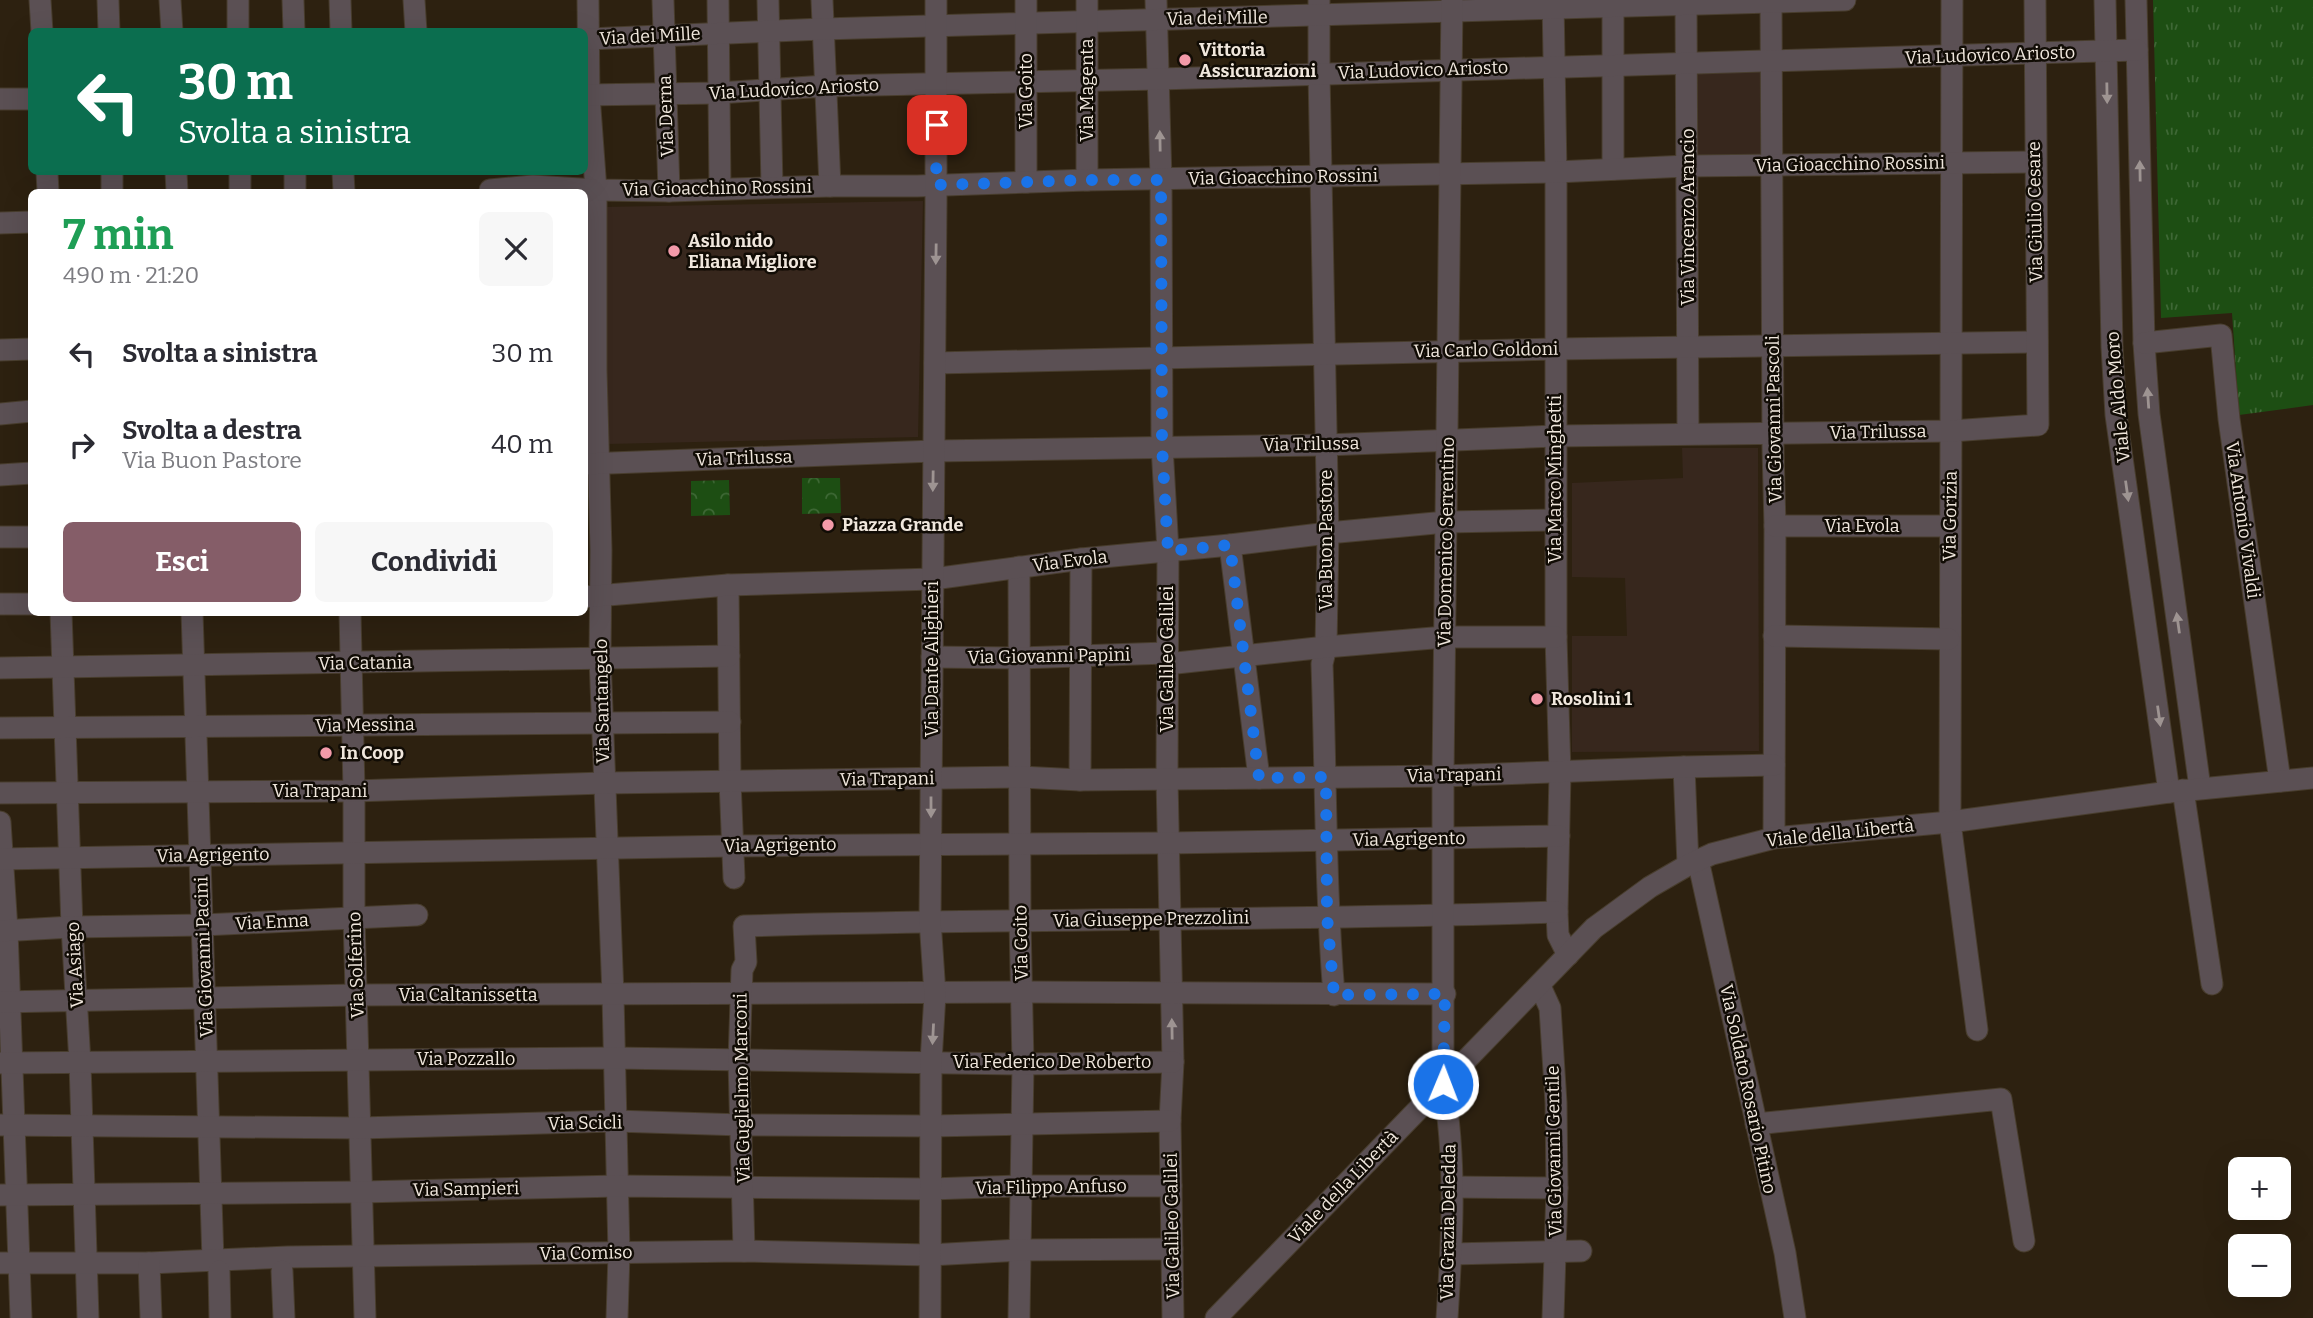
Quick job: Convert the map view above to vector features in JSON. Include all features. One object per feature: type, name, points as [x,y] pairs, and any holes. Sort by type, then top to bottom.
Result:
[{"type":"street","points":[[40,0],[42,28]]},
{"type":"street","points":[[108,0],[109,28]]},
{"type":"street","points":[[170,0],[172,28]]},
{"type":"street","points":[[238,0],[238,28]]},
{"type":"street","points":[[293,0],[294,28]]},
{"type":"street","points":[[340,0],[341,28]]},
{"type":"street","points":[[414,0],[415,28]]},
{"type":"street","name":"Via Santangelo","points":[[588,0],[588,67]]},
{"type":"street","name":"Via Derna","points":[[663,0],[669,191]]},
{"type":"street","points":[[718,0],[720,188]]},
{"type":"street","points":[[768,0],[772,187]]},
{"type":"street","points":[[822,0],[830,186]]},
{"type":"street","name":"Via Dante Alighieri","points":[[930,1318],[931,1062],[935,994],[930,920],[936,0]]},
{"type":"street","name":"Via Goito","points":[[1026,0],[1026,182]]},
{"type":"street","name":"Via dei Mille","points":[[589,39],[719,32],[769,33],[823,29],[1027,25],[1087,11],[1845,0]]},
{"type":"street","name":"Via Gorizia","points":[[1952,0],[1950,822],[1977,1030]]},
{"type":"street","name":"Via Giulio Cesare","points":[[2035,0],[2034,162],[2038,425]]},
{"type":"street","name":"Viale Aldo Moro","points":[[2105,0],[2112,347],[2116,415],[2184,790]]},
{"type":"street","points":[[2136,0],[2144,343],[2184,790],[2212,984]]},
{"type":"street","name":"Via Giovanni Pascoli","points":[[1771,1],[1775,526],[1774,838]]},
{"type":"street","name":"Via Vincenzo Arancio","points":[[1686,2],[1688,433]]},
{"type":"street","points":[[1613,3],[1613,169]]},
{"type":"street","name":"Via Marco Minghetti","points":[[1553,4],[1556,172],[1556,637],[1560,773],[1557,912],[1559,935],[1568,955]]},
{"type":"street","name":"Via Domenico Serrentino","points":[[1443,1084],[1443,776],[1452,6]]},
{"type":"street","name":"Via Buon Pastore","points":[[1320,8],[1328,533],[1326,647],[1322,664],[1327,916],[1334,995]]},
{"type":"street","name":"Via Galileo Galilei","points":[[1156,10],[1161,180],[1162,446],[1168,551],[1166,659],[1173,1062],[1170,1121],[1173,1318]]},
{"type":"street","name":"Via Magenta","points":[[1087,11],[1087,180]]},
{"type":"street","name":"Via Ludovico Ariosto","points":[[588,95],[665,95],[826,86],[1025,83],[1087,79],[2137,50]]},
{"type":"street","points":[[0,99],[28,99]]},
{"type":"street","name":"Via Santangelo","points":[[588,106],[596,190],[590,370],[593,596],[600,658],[613,995],[619,1253],[617,1318]]},
{"type":"street","name":"Via Gioacchino Rossini","points":[[588,189],[669,191],[1556,172],[1687,166],[2034,162]]},
{"type":"street","name":"Via Gioacchino Rossini","points":[[496,189],[533,183],[587,189]]},
{"type":"street","points":[[0,223],[28,222]]},
{"type":"street","name":"Via Antonio Vivaldi","points":[[2144,343],[2221,335],[2230,433],[2280,781]]},
{"type":"street","name":"Via Carlo Goldoni","points":[[935,363],[1555,348],[2036,342]]},
{"type":"street","points":[[0,350],[28,349]]},
{"type":"street","points":[[0,414],[28,411]]},
{"type":"street","name":"Via Trilussa","points":[[591,463],[934,451],[1326,445],[1555,436],[1951,431],[2038,425]]},
{"type":"street","points":[[0,475],[28,473]]},
{"type":"street","name":"Via Evola","points":[[593,596],[728,585],[933,579],[1081,559],[1328,533],[1446,522],[1556,520]]},
{"type":"street","name":"Via Evola","points":[[1775,526],[1949,526]]},
{"type":"street","points":[[0,537],[28,537]]},
{"type":"street","points":[[1230,545],[1259,778]]},
{"type":"street","points":[[1080,780],[1081,559]]},
{"type":"street","name":"Via Goito","points":[[1019,567],[1020,920],[1023,992],[1019,1318]]},
{"type":"street","points":[[728,585],[734,878]]},
{"type":"street","points":[[0,604],[28,604]]},
{"type":"street","name":"Via Asiago","points":[[61,616],[88,1318]]},
{"type":"street","name":"Via Giovanni Pacini","points":[[192,616],[211,1194],[220,1318]]},
{"type":"street","name":"Via Solferino","points":[[350,616],[354,918],[365,1318]]},
{"type":"street","points":[[1774,636],[1949,639]]},
{"type":"street","name":"Via Giovanni Papini","points":[[932,657],[1244,657],[1445,637],[1556,637]]},
{"type":"street","name":"Via Catania","points":[[0,668],[729,656]]},
{"type":"street","name":"Via Messina","points":[[0,728],[730,722]]},
{"type":"street","name":"Via Trapani","points":[[0,793],[354,791],[604,783],[931,778],[1020,777],[1080,780],[1443,776],[1774,765]]},
{"type":"street","points":[[1684,767],[1693,863]]},
{"type":"street","name":"Viale della Libertà","points":[[1216,1318],[1594,928],[1616,910],[1693,863],[1712,854],[1774,838],[1950,822],[2184,790],[2313,778]]},
{"type":"street","points":[[0,822],[9,1263],[21,1318]]},
{"type":"street","name":"Via Agrigento","points":[[1,859],[732,846],[1168,843],[1559,836]]},
{"type":"street","name":"Via Soldato Rosario Pitino","points":[[1693,863],[1785,1253],[1795,1318]]},
{"type":"street","name":"Via Giuseppe Prezzolini","points":[[744,926],[930,920],[1444,916],[1557,912]]},
{"type":"street","name":"Via Enna","points":[[3,930],[203,925],[417,915]]},
{"type":"street","name":"Via Guglielmo Marconi","points":[[744,926],[746,962],[741,970],[739,1061],[744,1251]]},
{"type":"street","name":"Via Giovanni Gentile","points":[[1540,986],[1550,1008],[1556,1103],[1557,1188],[1553,1318]]},
{"type":"street","name":"Via Caltanissetta","points":[[5,1002],[356,995],[1023,992],[1445,994]]},
{"type":"street","name":"Via Pozzallo","points":[[6,1063],[613,1058],[931,1062]]},
{"type":"street","name":"Via Federico De Roberto","points":[[931,1062],[1173,1062]]},
{"type":"street","name":"Via Grazia Deledda","points":[[1443,1084],[1448,1112],[1451,1187],[1447,1318]]},
{"type":"street","points":[[1756,1124],[2001,1099],[2024,1241]]},
{"type":"street","name":"Via Scicli","points":[[7,1126],[360,1128],[615,1121],[931,1126],[1170,1121]]},
{"type":"street","name":"Via Sampieri","points":[[8,1195],[362,1192],[618,1186],[931,1189]]},
{"type":"street","name":"Via Filippo Anfuso","points":[[931,1189],[1171,1186]]},
{"type":"street","points":[[1451,1187],[1557,1188]]},
{"type":"street","name":"Via Comiso","points":[[9,1263],[216,1265],[364,1256],[744,1251],[930,1255],[1020,1250],[1172,1250]]},
{"type":"street","points":[[1451,1254],[1581,1251]]},
{"type":"street","points":[[149,1263],[151,1318]]},
{"type":"street","points":[[282,1271],[284,1318]]},
{"type":"shaded area","points":[[1760,72],[1761,156],[1695,157],[1694,73]]},
{"type":"shaded area","points":[[923,201],[918,437],[607,444],[607,301],[603,207]]},
{"type":"shaded area","points":[[1682,448],[1758,448],[1759,751],[1572,752],[1572,636],[1627,636],[1625,578],[1572,577],[1572,483],[1683,478]]},
{"type":"green space","points":[[2153,0],[2313,0],[2313,405],[2239,415],[2232,313],[2161,318]]},
{"type":"green space","points":[[802,478],[840,478],[841,513],[802,514]]},
{"type":"green space","points":[[729,480],[730,515],[691,516],[691,481]]},
{"type":"place","name":"Vittoria Assicurazioni","points":[[1185,60]]},
{"type":"place","name":"Asilo nido Eliana Migliore","points":[[674,251]]},
{"type":"place","name":"Piazza Grande","points":[[828,525]]},
{"type":"place","name":"Rosolini 1","points":[[1537,699]]},
{"type":"place","name":"In Coop","points":[[326,753]]},
{"type":"route","points":[[937,125],[936,185],[1161,180],[1162,446],[1168,551],[1230,545],[1259,778],[1326,777],[1327,916],[1334,995],[1445,994],[1443,1084]]}]
